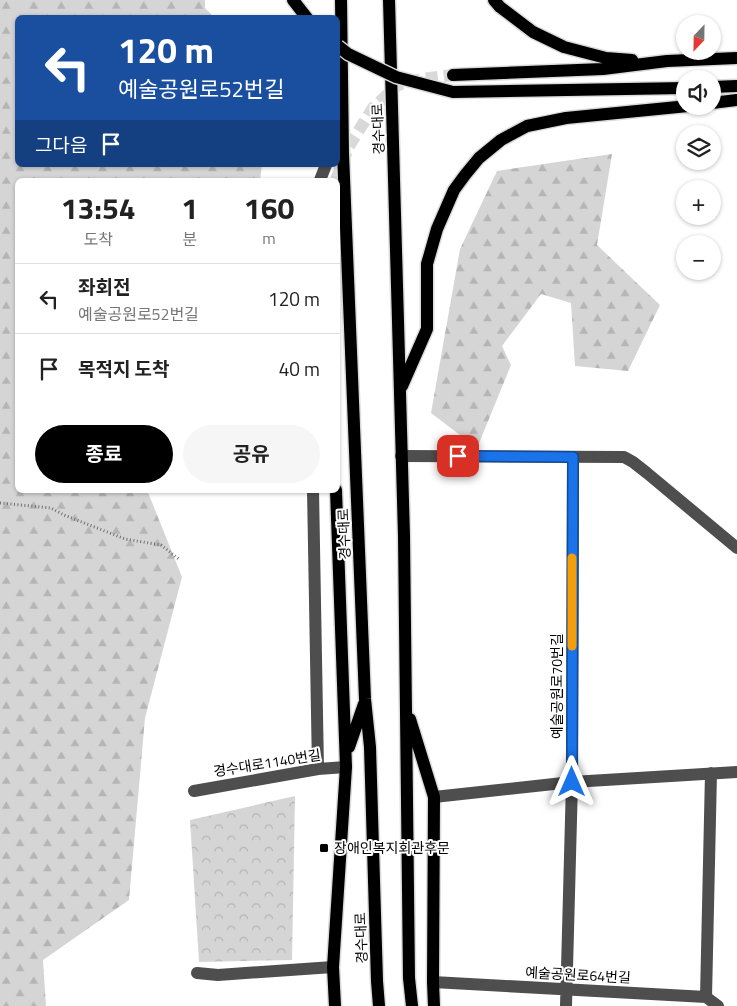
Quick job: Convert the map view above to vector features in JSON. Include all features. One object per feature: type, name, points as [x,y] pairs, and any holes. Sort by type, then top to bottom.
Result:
[{"type":"main road","points":[[293,0],[305,15]]},
{"type":"main road","name":"경수대로","points":[[341,0],[343,124],[365,699],[370,747],[379,1006]]},
{"type":"main road","name":"경수대로","points":[[389,0],[404,536],[409,978],[412,1006]]},
{"type":"main road","points":[[494,0],[500,7],[533,32],[564,47],[606,58],[667,61]]},
{"type":"main road","points":[[340,48],[348,54],[396,78],[453,92],[676,88]]},
{"type":"main road","points":[[453,75],[603,69],[667,61],[737,58]]},
{"type":"main road","points":[[721,87],[737,86]]},
{"type":"main road","points":[[721,102],[737,100]]},
{"type":"main road","points":[[400,391],[427,329],[427,264],[437,229],[454,190],[479,158],[502,140],[527,126],[566,118],[676,107]]},
{"type":"main road","points":[[335,1006],[333,968],[346,761],[336,493]]},
{"type":"main road","points":[[346,761],[365,699]]},
{"type":"main road","points":[[406,705],[434,797],[434,1006]]},
{"type":"street","points":[[340,132],[343,124]]},
{"type":"street","points":[[401,456],[624,457],[633,462],[737,548]]},
{"type":"street","name":"예술공원로70번길","points":[[566,1006],[572,782],[573,457]]},
{"type":"street","points":[[313,493],[318,769]]},
{"type":"street","name":"경수대로1140번길","points":[[194,791],[318,769],[346,761]]},
{"type":"street","points":[[434,797],[572,782],[737,772]]},
{"type":"street","points":[[711,773],[706,997],[718,1006]]},
{"type":"street","points":[[197,972],[218,975],[333,968]]},
{"type":"street","name":"예술공원로64번길","points":[[433,982],[706,997]]},
{"type":"path","points":[[0,502],[52,508],[125,539],[161,545],[180,560]]},
{"type":"green space","points":[[0,0],[205,0],[205,8],[212,15],[15,15],[15,167],[262,167],[260,178],[15,178],[15,493],[148,493],[182,577],[145,718],[129,900],[43,960],[46,1006],[0,1006]]},
{"type":"green space","points":[[612,154],[597,245],[660,305],[628,371],[575,366],[571,303],[541,294],[502,346],[511,365],[477,448],[431,413],[460,249],[497,171]]},
{"type":"green space","points":[[295,796],[292,960],[199,962],[190,820]]},
{"type":"tunnel","points":[[337,178],[349,146],[373,108],[398,85],[421,79],[453,75]]},
{"type":"slow traffic","points":[[572,558],[572,646]]},
{"type":"place","name":"장애인복지회관후문","points":[[324,848]]},
{"type":"route","points":[[458,456],[573,457],[572,782]]}]
